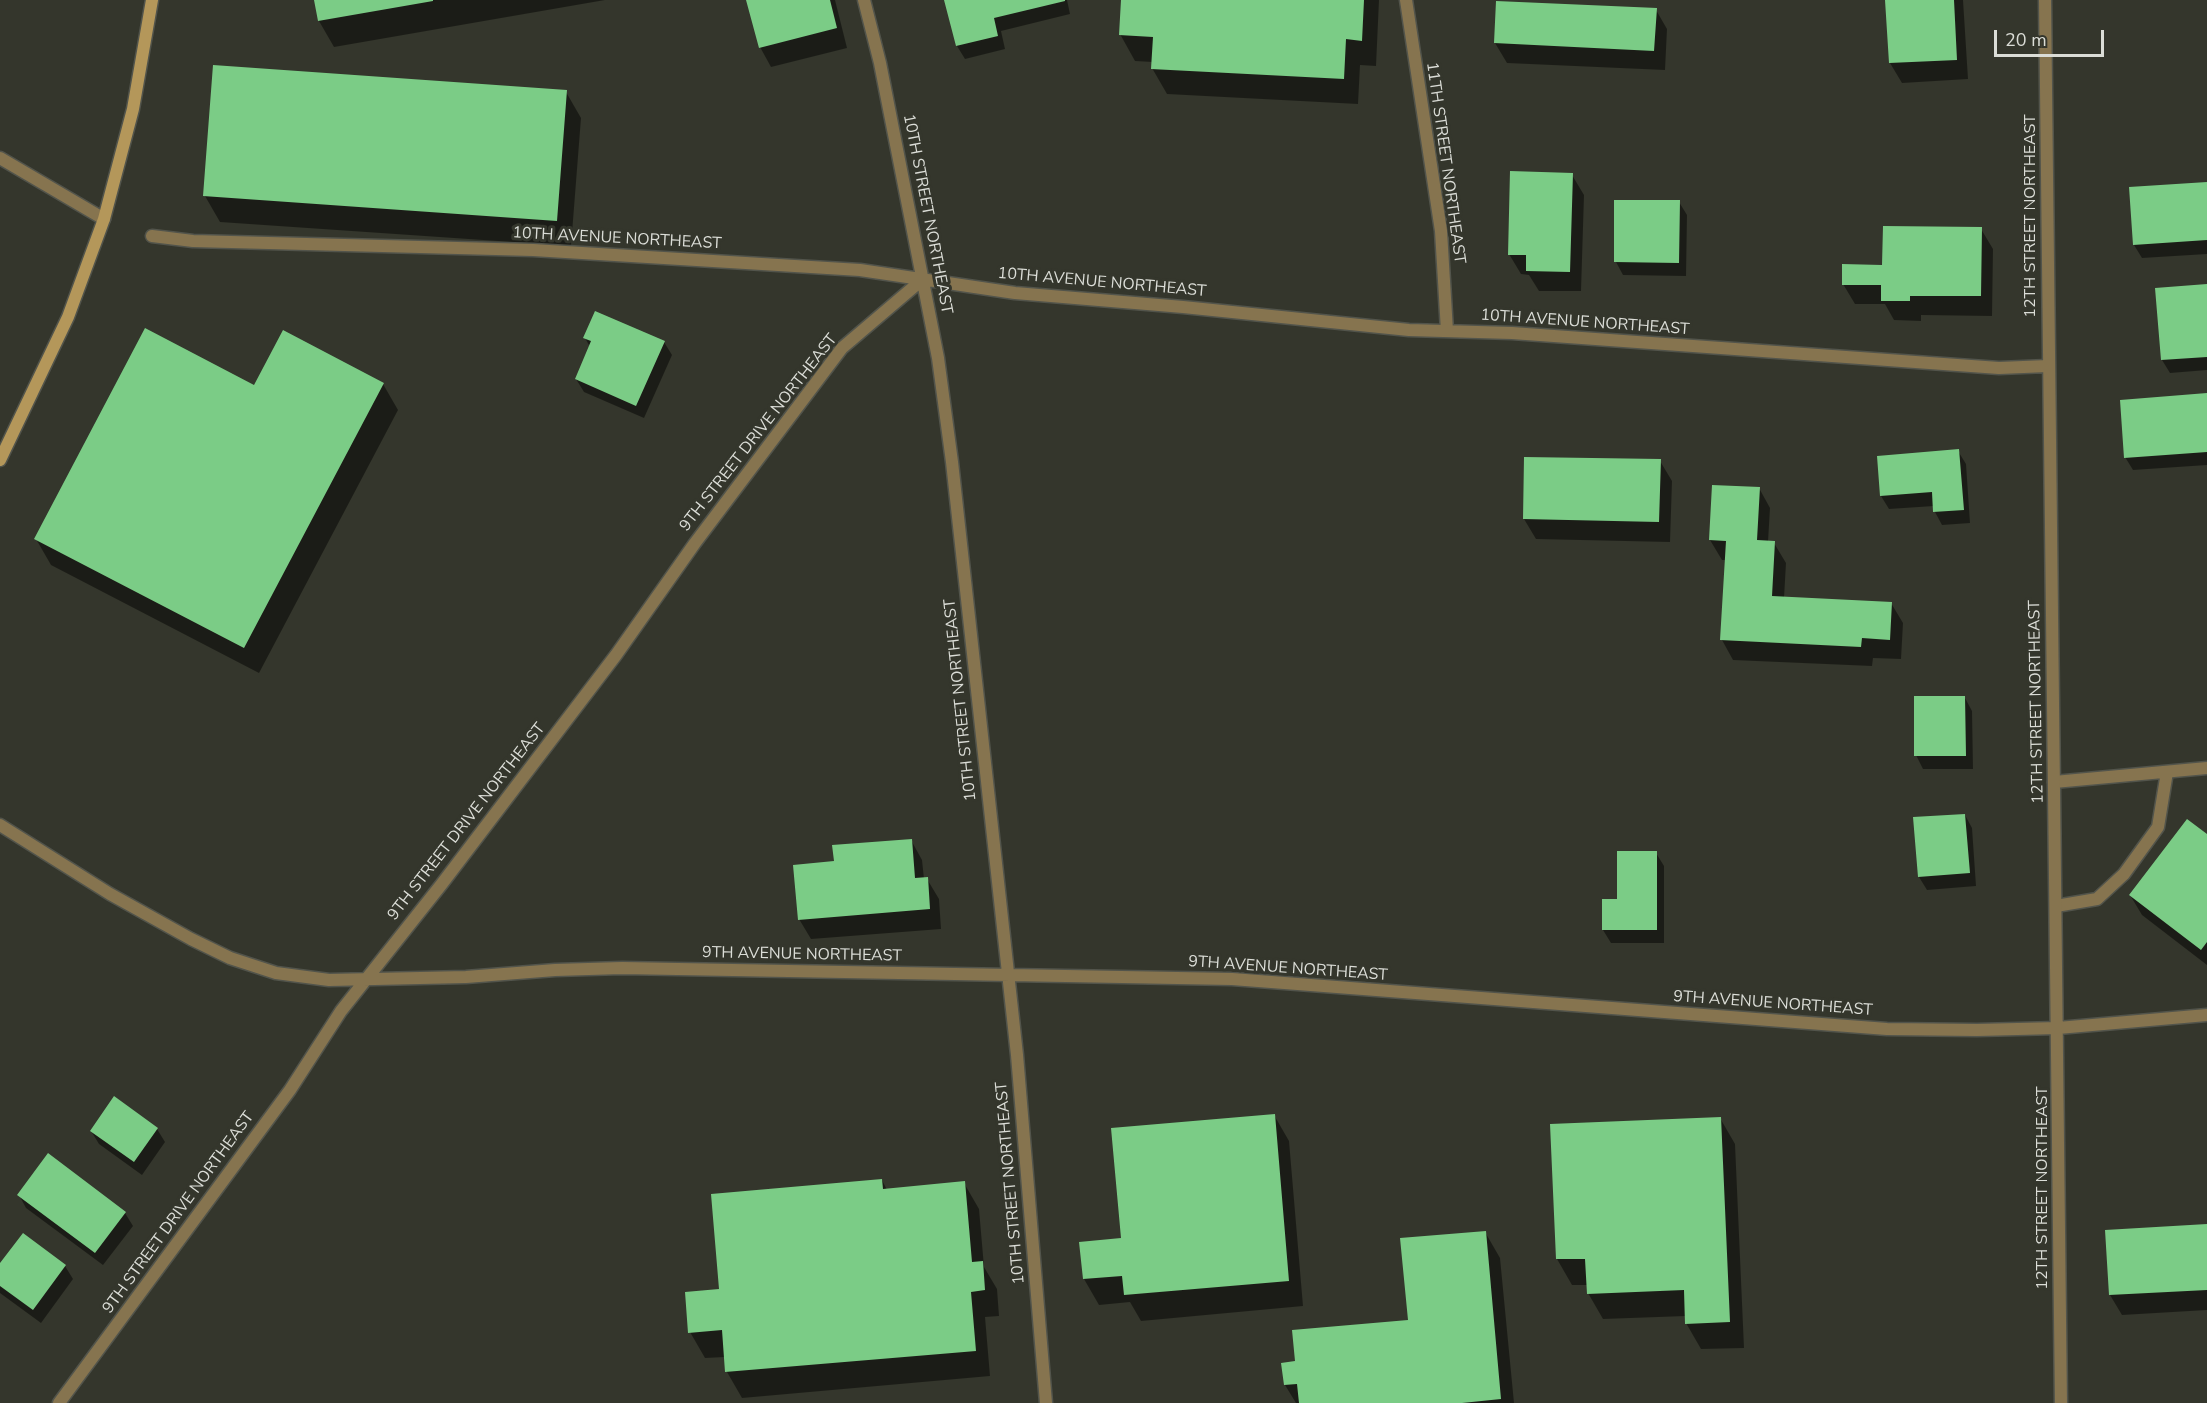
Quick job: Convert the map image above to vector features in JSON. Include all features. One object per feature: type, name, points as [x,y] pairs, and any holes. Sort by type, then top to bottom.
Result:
[{"type":"main road","points":[[0,460],[68,317],[104,219],[133,109],[152,0]]},
{"type":"street","name":"10TH STREET NORTHEAST","points":[[864,0],[880,63],[923,279],[938,358],[952,462],[1017,1055],[1046,1403]]},
{"type":"street","name":"11TH STREET NORTHEAST","points":[[1406,0],[1441,231],[1447,331]]},
{"type":"street","name":"12TH STREET NORTHEAST","points":[[2045,0],[2061,1403]]},
{"type":"street","points":[[0,158],[104,219]]},
{"type":"street","name":"10TH AVENUE NORTHEAST","points":[[152,236],[193,241],[533,250],[860,270],[1015,293],[1409,330],[1524,334],[1999,368],[2048,366]]},
{"type":"street","name":"9TH STREET DRIVE NORTHEAST","points":[[59,1403],[275,1110],[341,1011],[441,885],[609,664],[694,543],[842,348],[923,279]]},
{"type":"street","points":[[2054,782],[2207,768]]},
{"type":"street","points":[[2056,906],[2097,899],[2124,873],[2158,827],[2167,772]]},
{"type":"street","name":"9TH AVENUE NORTHEAST","points":[[0,825],[110,894],[230,958],[276,973],[329,980],[466,977],[555,970],[622,968],[1232,980],[1887,1029],[2058,1028],[2207,1015]]},
{"type":"building","points":[[314,0],[433,0],[433,1],[318,21]]},
{"type":"building","points":[[746,0],[830,0],[837,28],[759,48]]},
{"type":"building","points":[[944,0],[1065,1],[994,18],[998,36],[956,46]]},
{"type":"building","points":[[1121,0],[1364,0],[1362,41],[1346,39],[1344,79],[1151,69],[1153,37],[1119,35]]},
{"type":"building","points":[[1885,0],[1954,0],[1957,60],[1889,63]]},
{"type":"building","points":[[1496,1],[1657,8],[1654,51],[1494,43]]},
{"type":"building","points":[[213,65],[567,90],[557,221],[203,196]]},
{"type":"building","points":[[1510,171],[1573,173],[1570,272],[1526,271],[1526,255],[1508,255]]},
{"type":"building","points":[[2207,182],[2207,240],[2133,245],[2129,187]]},
{"type":"building","points":[[1614,200],[1680,200],[1679,263],[1614,262]]},
{"type":"building","points":[[1883,226],[1982,227],[1981,296],[1910,296],[1910,301],[1881,301],[1881,285],[1842,285],[1842,264],[1882,265]]},
{"type":"building","points":[[2207,284],[2207,357],[2161,360],[2155,288]]},
{"type":"building","points":[[595,311],[665,341],[636,406],[575,379],[591,341],[583,338]]},
{"type":"building","points":[[145,328],[254,385],[283,330],[384,383],[244,648],[34,539]]},
{"type":"building","points":[[2207,393],[2207,452],[2124,458],[2120,400]]},
{"type":"building","points":[[1959,449],[1964,510],[1933,512],[1932,492],[1880,496],[1877,456]]},
{"type":"building","points":[[1524,457],[1661,459],[1659,522],[1523,519]]},
{"type":"building","points":[[1712,485],[1760,487],[1757,540],[1775,541],[1772,596],[1892,602],[1890,640],[1862,638],[1861,647],[1720,640],[1726,541],[1709,540]]},
{"type":"building","points":[[1914,696],[1965,696],[1966,756],[1914,756]]},
{"type":"building","points":[[1965,814],[1970,873],[1918,877],[1913,817]]},
{"type":"building","points":[[2187,819],[2207,834],[2207,942],[2201,950],[2129,895]]},
{"type":"building","points":[[912,839],[915,878],[928,877],[930,909],[798,920],[793,865],[834,861],[832,845]]},
{"type":"building","points":[[1617,851],[1657,851],[1657,930],[1602,930],[1602,899],[1617,899]]},
{"type":"building","points":[[114,1096],[158,1128],[134,1162],[90,1131]]},
{"type":"building","points":[[1275,1114],[1289,1281],[1124,1295],[1122,1276],[1083,1279],[1079,1242],[1121,1238],[1111,1128]]},
{"type":"building","points":[[1721,1117],[1730,1322],[1685,1324],[1684,1290],[1587,1294],[1585,1259],[1556,1259],[1550,1124]]},
{"type":"building","points":[[48,1153],[126,1212],[95,1253],[17,1195]]},
{"type":"building","points":[[882,1179],[883,1189],[965,1181],[972,1262],[983,1261],[985,1290],[971,1292],[976,1351],[725,1372],[722,1330],[688,1333],[685,1292],[719,1289],[711,1194]]},
{"type":"building","points":[[2207,1224],[2207,1290],[2109,1295],[2105,1230]]},
{"type":"building","points":[[1486,1231],[1501,1399],[1462,1403],[1299,1403],[1297,1384],[1284,1385],[1281,1363],[1295,1361],[1292,1330],[1408,1320],[1400,1238]]},
{"type":"building","points":[[23,1233],[66,1265],[33,1310],[0,1286],[0,1263]]}]
